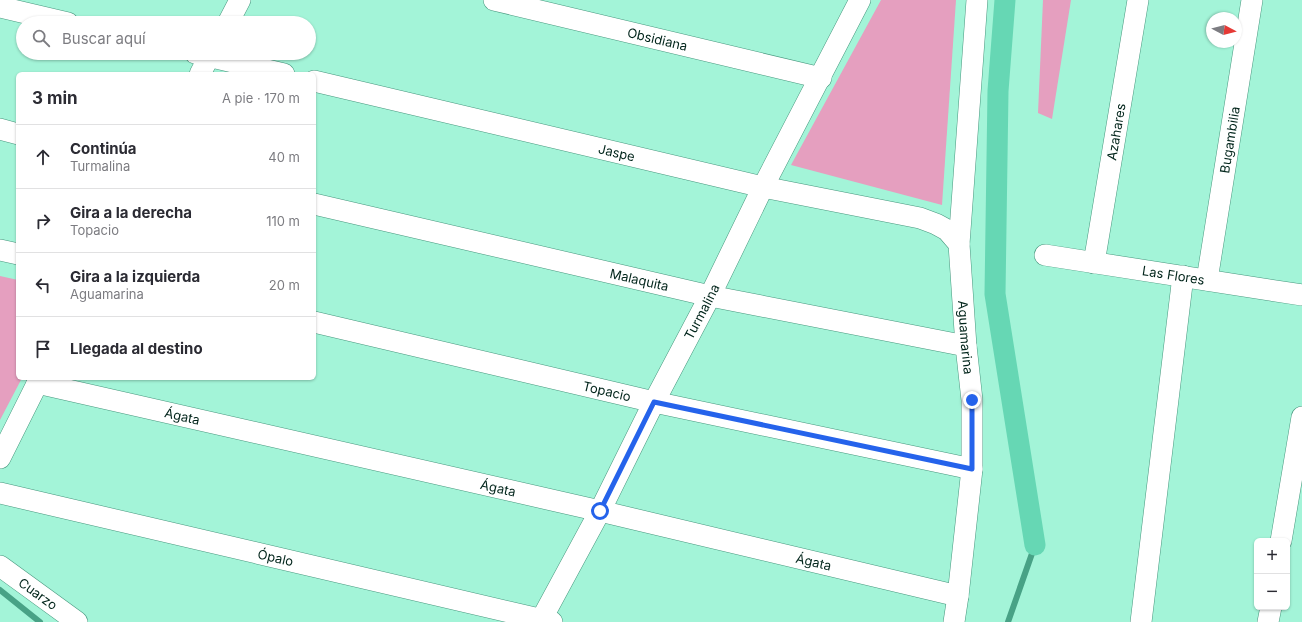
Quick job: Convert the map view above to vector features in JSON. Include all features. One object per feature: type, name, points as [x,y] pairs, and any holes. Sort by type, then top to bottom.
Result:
[{"type":"street","points":[[232,16],[240,0]]},
{"type":"street","name":"Obsidiana","points":[[494,0],[821,78]]},
{"type":"street","name":"Turmalina","points":[[544,621],[654,402],[710,296],[763,187],[821,78],[860,0]]},
{"type":"street","name":"Aguamarina","points":[[954,622],[972,469],[972,400],[966,346],[960,244],[977,0]]},
{"type":"street","name":"Azahares","points":[[1094,263],[1138,0]]},
{"type":"street","name":"Bugambilia","points":[[1207,280],[1252,0]]},
{"type":"street","points":[[0,7],[38,16]]},
{"type":"street","points":[[209,60],[273,72]]},
{"type":"street","name":"Jaspe","points":[[316,81],[763,187],[920,218],[947,230],[960,244]]},
{"type":"street","points":[[0,129],[16,133]]},
{"type":"street","name":"Malaquita","points":[[316,204],[710,296],[966,346]]},
{"type":"street","points":[[0,250],[16,254]]},
{"type":"street","name":"Las Flores","points":[[1044,255],[1302,295]]},
{"type":"street","points":[[1141,622],[1183,276]]},
{"type":"street","name":"Topacio","points":[[316,322],[654,402],[972,469]]},
{"type":"street","points":[[0,458],[39,380]]},
{"type":"street","name":"Ágata","points":[[39,380],[958,596]]},
{"type":"street","points":[[1282,538],[1302,417]]},
{"type":"street","name":"Ópalo","points":[[0,492],[544,621]]},
{"type":"street","name":"Cuarzo","points":[[0,566],[77,622]]},
{"type":"street","points":[[1268,622],[1270,610]]},
{"type":"shaded area","points":[[881,0],[956,0],[942,205],[791,165]]},
{"type":"shaded area","points":[[1043,0],[1071,0],[1052,119],[1038,113]]},
{"type":"shaded area","points":[[0,276],[16,280],[16,380],[21,380],[0,420]]},
{"type":"waterway","points":[[1005,0],[998,91],[995,294],[1035,545]]},
{"type":"waterway","points":[[1008,622],[1035,545]]},
{"type":"waterway","points":[[0,590],[40,622]]},
{"type":"route","points":[[600,511],[654,402],[972,469],[972,400]]}]
